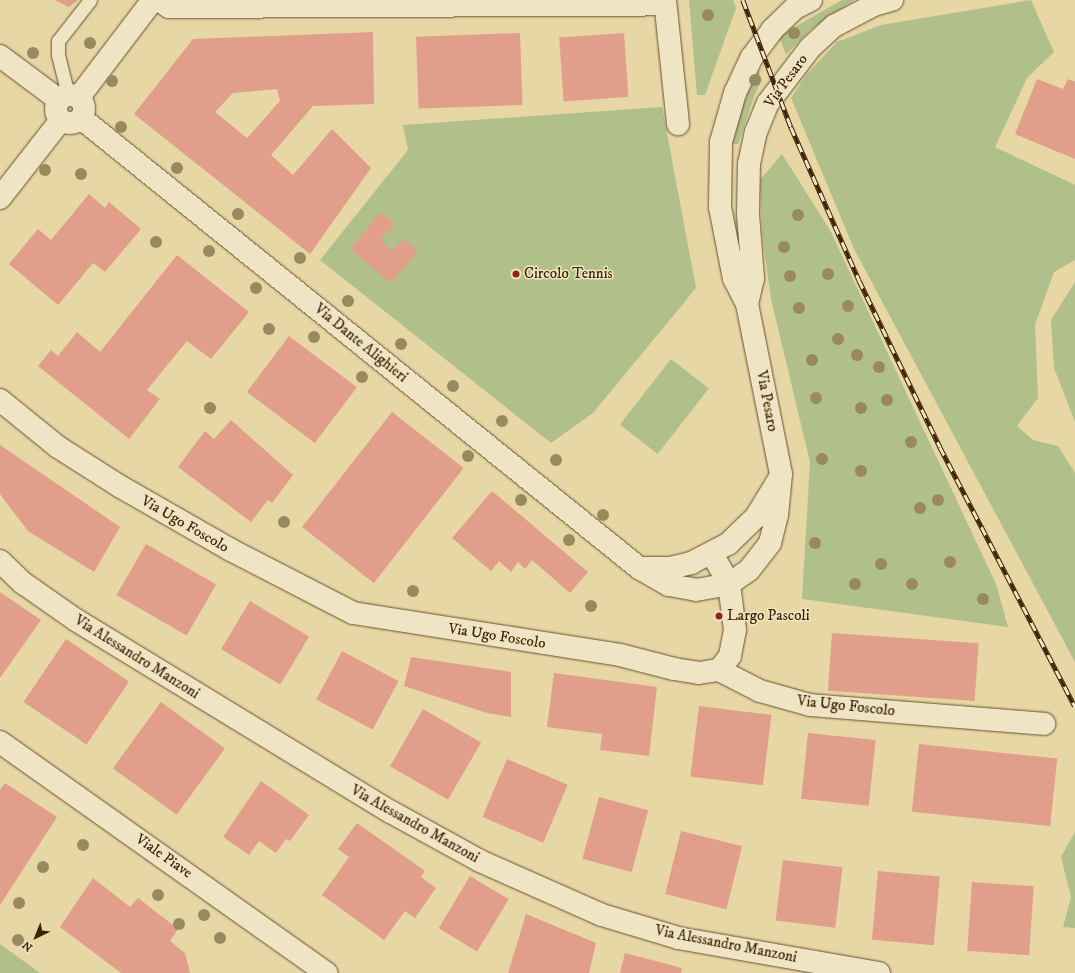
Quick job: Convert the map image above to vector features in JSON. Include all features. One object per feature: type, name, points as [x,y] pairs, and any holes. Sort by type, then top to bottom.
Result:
[{"type":"street","points":[[0,198],[153,0]]},
{"type":"street","points":[[159,0],[169,7],[665,2],[678,124]]},
{"type":"street","name":"Via Pesaro","points":[[729,584],[749,570],[770,542],[777,515],[781,474],[747,304],[734,279],[720,207],[721,142],[735,93],[752,57],[772,30],[791,12],[811,0]]},
{"type":"street","name":"Via Pesaro","points":[[747,304],[753,278],[748,214],[749,164],[756,132],[768,103],[806,54],[834,26],[874,5],[892,0]]},
{"type":"street","name":"Via Dante Alighieri","points":[[0,56],[70,106],[640,568]]},
{"type":"street","name":"Via Ugo Foscolo","points":[[0,400],[58,447],[121,487],[231,550],[353,613],[620,654],[674,669],[699,673],[719,670],[760,690],[810,705],[1044,724]]},
{"type":"street","points":[[640,568],[670,568],[712,554],[728,544],[756,517],[781,474]]},
{"type":"street","points":[[712,554],[729,584],[733,599],[734,642],[730,656],[719,670]]},
{"type":"street","name":"Via Alessandro Manzoni","points":[[0,561],[23,583],[76,620],[391,812],[480,861],[602,915],[678,938],[879,973]]},
{"type":"street","points":[[640,568],[669,585],[696,590],[729,584]]},
{"type":"street","name":"Viale Piave","points":[[0,742],[326,973]]},
{"type":"lane","points":[[70,106],[58,56],[58,41],[90,0]]},
{"type":"green space","points":[[689,0],[733,0],[736,8],[705,95],[697,95]]},
{"type":"green space","points":[[842,0],[854,0],[810,30],[786,55],[779,36]]},
{"type":"green space","points":[[1031,0],[1054,52],[1027,78],[995,147],[1075,185],[1075,260],[1054,272],[1035,325],[1038,398],[1017,426],[1033,440],[1058,446],[1075,473],[1075,662],[854,249],[791,98],[806,75],[837,42],[881,25]]},
{"type":"green space","points":[[756,62],[762,80],[755,94],[738,144],[730,144]]},
{"type":"green space","name":"Circolo Tennis","points":[[662,107],[696,288],[593,413],[551,443],[320,260],[408,150],[403,125]]},
{"type":"green space","points":[[782,154],[830,230],[996,584],[1008,627],[802,599],[810,462],[771,299],[762,234],[760,180]]},
{"type":"green space","points":[[1075,282],[1075,422],[1054,368],[1051,320]]},
{"type":"green space","points":[[671,359],[709,389],[658,454],[620,424]]},
{"type":"green space","points":[[1075,832],[1075,928],[1063,927],[1071,897],[1061,857]]},
{"type":"green space","points":[[0,944],[40,973],[0,973]]},
{"type":"building","points":[[54,0],[78,0],[69,7]]},
{"type":"building","points":[[373,32],[374,104],[313,106],[271,155],[293,175],[332,129],[371,168],[310,254],[134,114],[193,39]],"holes":[[[277,89],[280,101],[247,138],[215,112],[233,93]]]},
{"type":"building","points":[[520,33],[523,105],[419,109],[416,37]]},
{"type":"building","points":[[624,33],[628,97],[564,101],[559,38]]},
{"type":"building","points":[[1037,79],[1063,89],[1068,79],[1075,82],[1075,159],[1015,134]]},
{"type":"building","points":[[89,194],[105,208],[109,202],[141,229],[105,272],[93,263],[58,305],[9,264],[38,229],[51,240]]},
{"type":"building","points":[[381,212],[395,224],[380,240],[393,251],[403,239],[418,251],[391,283],[350,249]]},
{"type":"building","points":[[177,255],[249,312],[211,359],[187,341],[147,390],[160,399],[129,439],[38,366],[51,350],[58,356],[77,332],[100,352]]},
{"type":"building","points":[[289,336],[357,387],[315,443],[247,392]]},
{"type":"building","points":[[392,412],[464,468],[374,583],[302,527]]},
{"type":"building","points":[[231,420],[293,475],[272,503],[268,500],[251,522],[178,467],[205,431],[214,439]]},
{"type":"building","points":[[0,445],[120,527],[94,572],[28,531],[0,494]]},
{"type":"building","points":[[492,491],[588,572],[570,593],[532,560],[525,569],[518,562],[511,572],[499,561],[491,571],[452,538]]},
{"type":"building","points":[[146,544],[216,584],[187,636],[116,595]]},
{"type":"building","points":[[0,592],[41,620],[0,678]]},
{"type":"building","points":[[250,601],[309,637],[280,685],[221,649]]},
{"type":"building","points":[[832,633],[979,643],[975,701],[828,691]]},
{"type":"building","points":[[66,639],[129,681],[87,745],[24,702]]},
{"type":"building","points":[[342,651],[399,681],[373,730],[316,700]]},
{"type":"building","points":[[411,657],[511,672],[511,717],[487,713],[404,686]]},
{"type":"building","points":[[554,673],[657,687],[649,756],[600,750],[602,734],[547,727]]},
{"type":"building","points":[[161,702],[225,748],[177,815],[113,768]]},
{"type":"building","points":[[699,706],[771,715],[763,785],[690,776]]},
{"type":"building","points":[[423,709],[481,742],[448,800],[390,766]]},
{"type":"building","points":[[808,733],[876,740],[869,806],[801,799]]},
{"type":"building","points":[[919,744],[1057,759],[1050,826],[912,812]]},
{"type":"building","points":[[507,759],[568,785],[543,843],[482,817]]},
{"type":"building","points":[[261,781],[309,815],[290,841],[286,839],[276,853],[259,841],[249,855],[223,837]]},
{"type":"building","points":[[5,783],[57,817],[0,905],[0,790]]},
{"type":"building","points":[[599,797],[648,810],[632,872],[582,859]]},
{"type":"building","points":[[357,823],[425,871],[421,877],[436,888],[415,918],[405,911],[384,940],[322,895],[349,857],[338,849]]},
{"type":"building","points":[[681,831],[742,846],[726,909],[665,894]]},
{"type":"building","points":[[783,860],[843,867],[835,928],[776,921]]},
{"type":"building","points":[[878,871],[940,876],[934,945],[872,940]]},
{"type":"building","points":[[470,876],[509,899],[477,951],[439,928]]},
{"type":"building","points":[[93,878],[130,907],[138,898],[178,929],[170,941],[185,953],[190,973],[121,973],[60,927]]},
{"type":"building","points":[[972,882],[1034,886],[1029,955],[967,951]]},
{"type":"building","points":[[526,914],[596,943],[589,973],[508,973]]},
{"type":"building","points":[[625,953],[682,968],[681,973],[620,973]]},
{"type":"railway","points":[[743,0],[791,127],[859,280],[940,447],[1075,706]]},
{"type":"place","name":"Circolo Tennis","points":[[516,274]]},
{"type":"place","name":"Largo Pascoli","points":[[719,616]]}]
